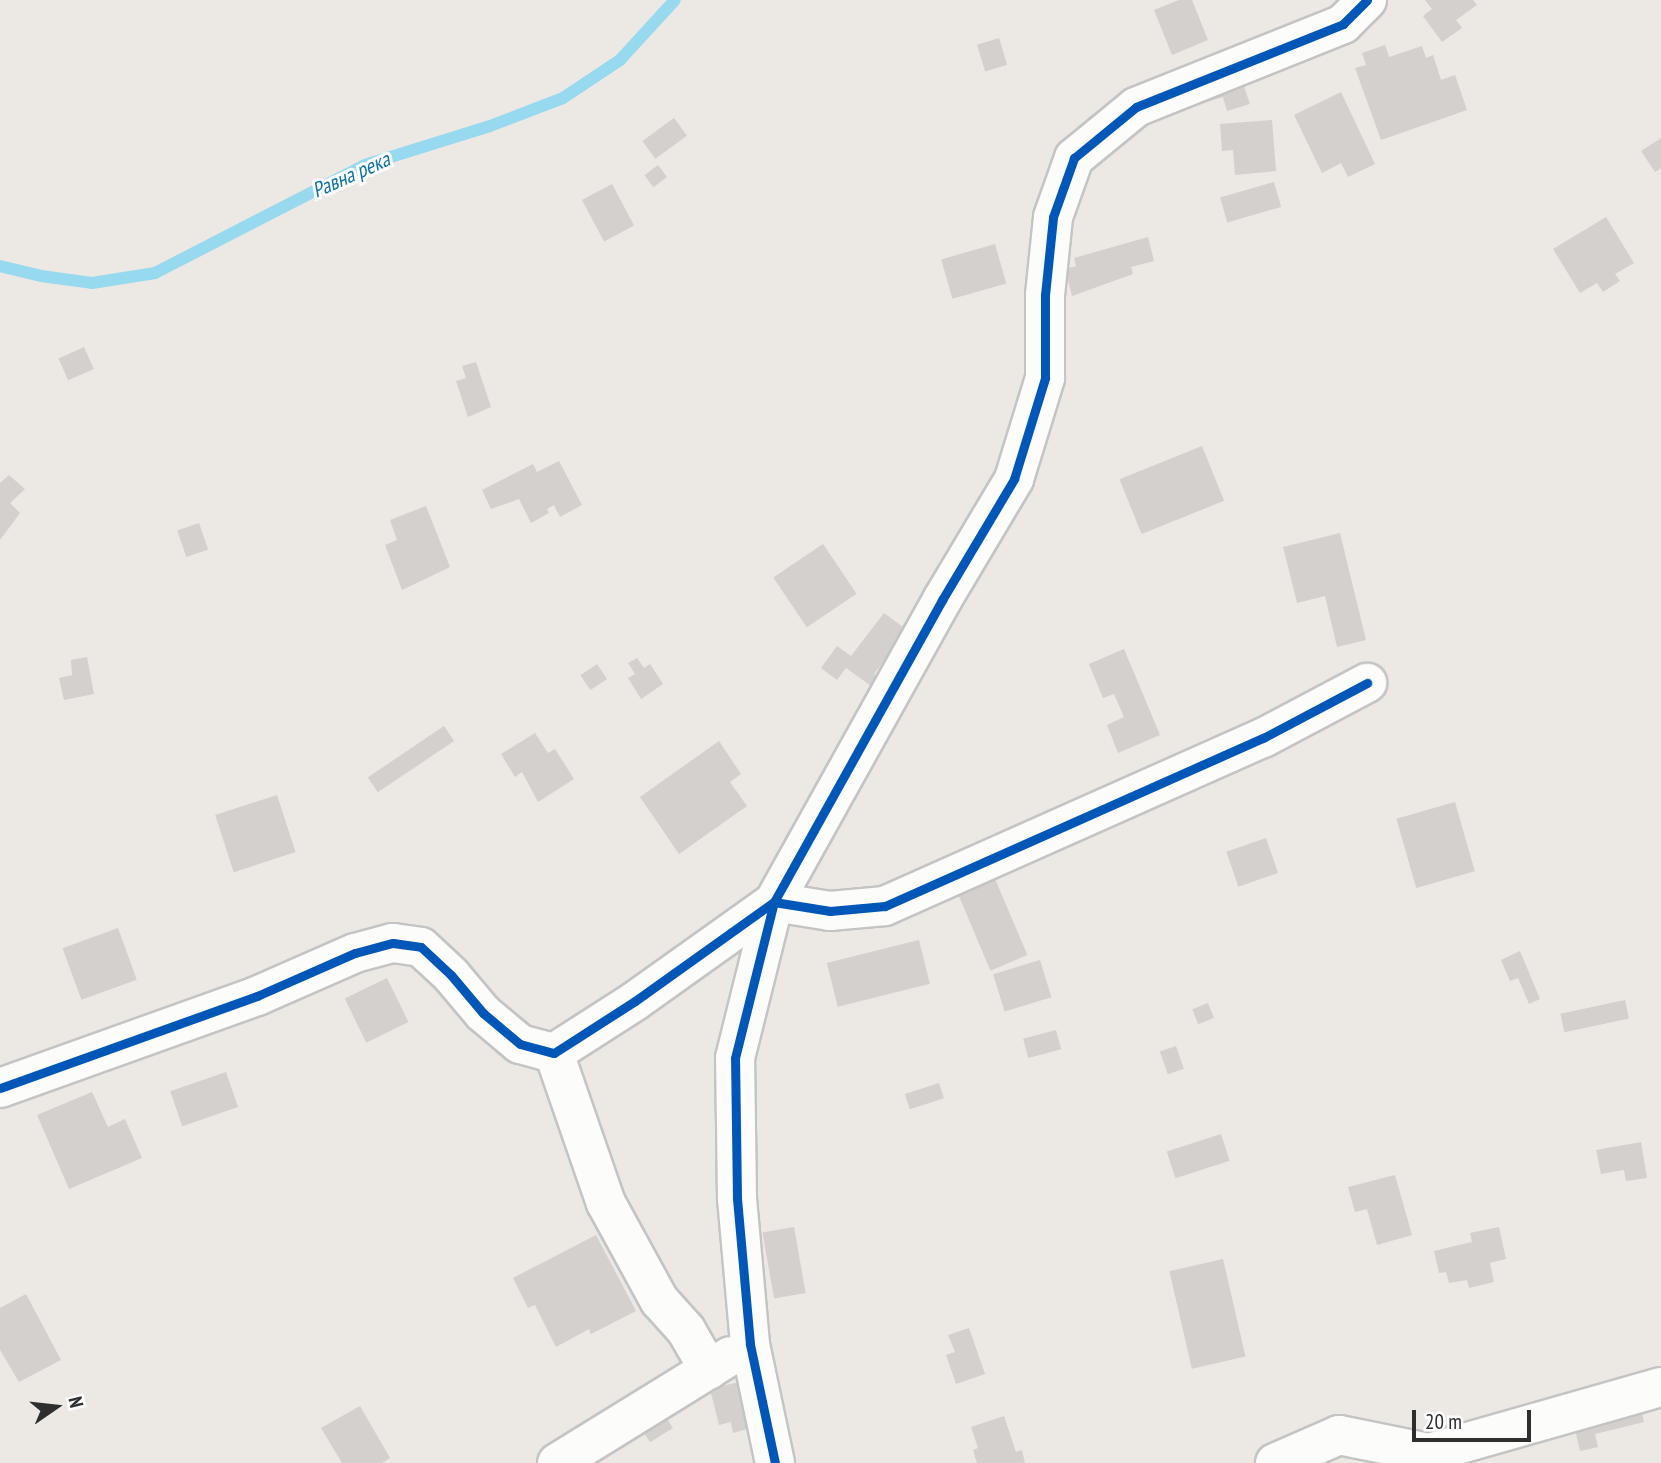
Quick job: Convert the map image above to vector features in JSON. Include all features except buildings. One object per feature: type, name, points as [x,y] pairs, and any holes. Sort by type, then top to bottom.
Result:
[{"type":"street","points":[[775,1463],[750,1344],[737,1198],[735,1058],[774,902],[942,600],[1014,479],[1045,378],[1045,295],[1053,217],[1074,158],[1136,107],[1343,23],[1367,0]]},
{"type":"street","points":[[0,1088],[257,996],[355,953],[393,943],[421,947],[451,975],[483,1013],[520,1044],[554,1053],[635,1001],[774,902],[830,911],[885,906],[1263,738],[1367,683]]},
{"type":"street","points":[[554,1053],[606,1203],[659,1300],[686,1330],[709,1370]]},
{"type":"street","points":[[557,1463],[750,1344]]},
{"type":"street","points":[[1275,1463],[1339,1435],[1429,1452],[1661,1387]]},
{"type":"waterway","name":"Равна река","points":[[0,266],[41,276],[92,283],[155,273],[365,165],[490,126],[563,98],[620,60],[675,0]]},
{"type":"cycle path","points":[[775,1463],[750,1344],[737,1198],[735,1058],[774,902],[942,600],[1014,479],[1045,378],[1045,295],[1053,217],[1074,158],[1136,107],[1343,24],[1367,0]]},
{"type":"cycle path","points":[[0,1088],[257,996],[355,953],[393,943],[421,947],[451,975],[483,1013],[520,1044],[554,1053],[635,1001],[774,902],[830,911],[885,906],[1263,738],[1367,683]]}]
